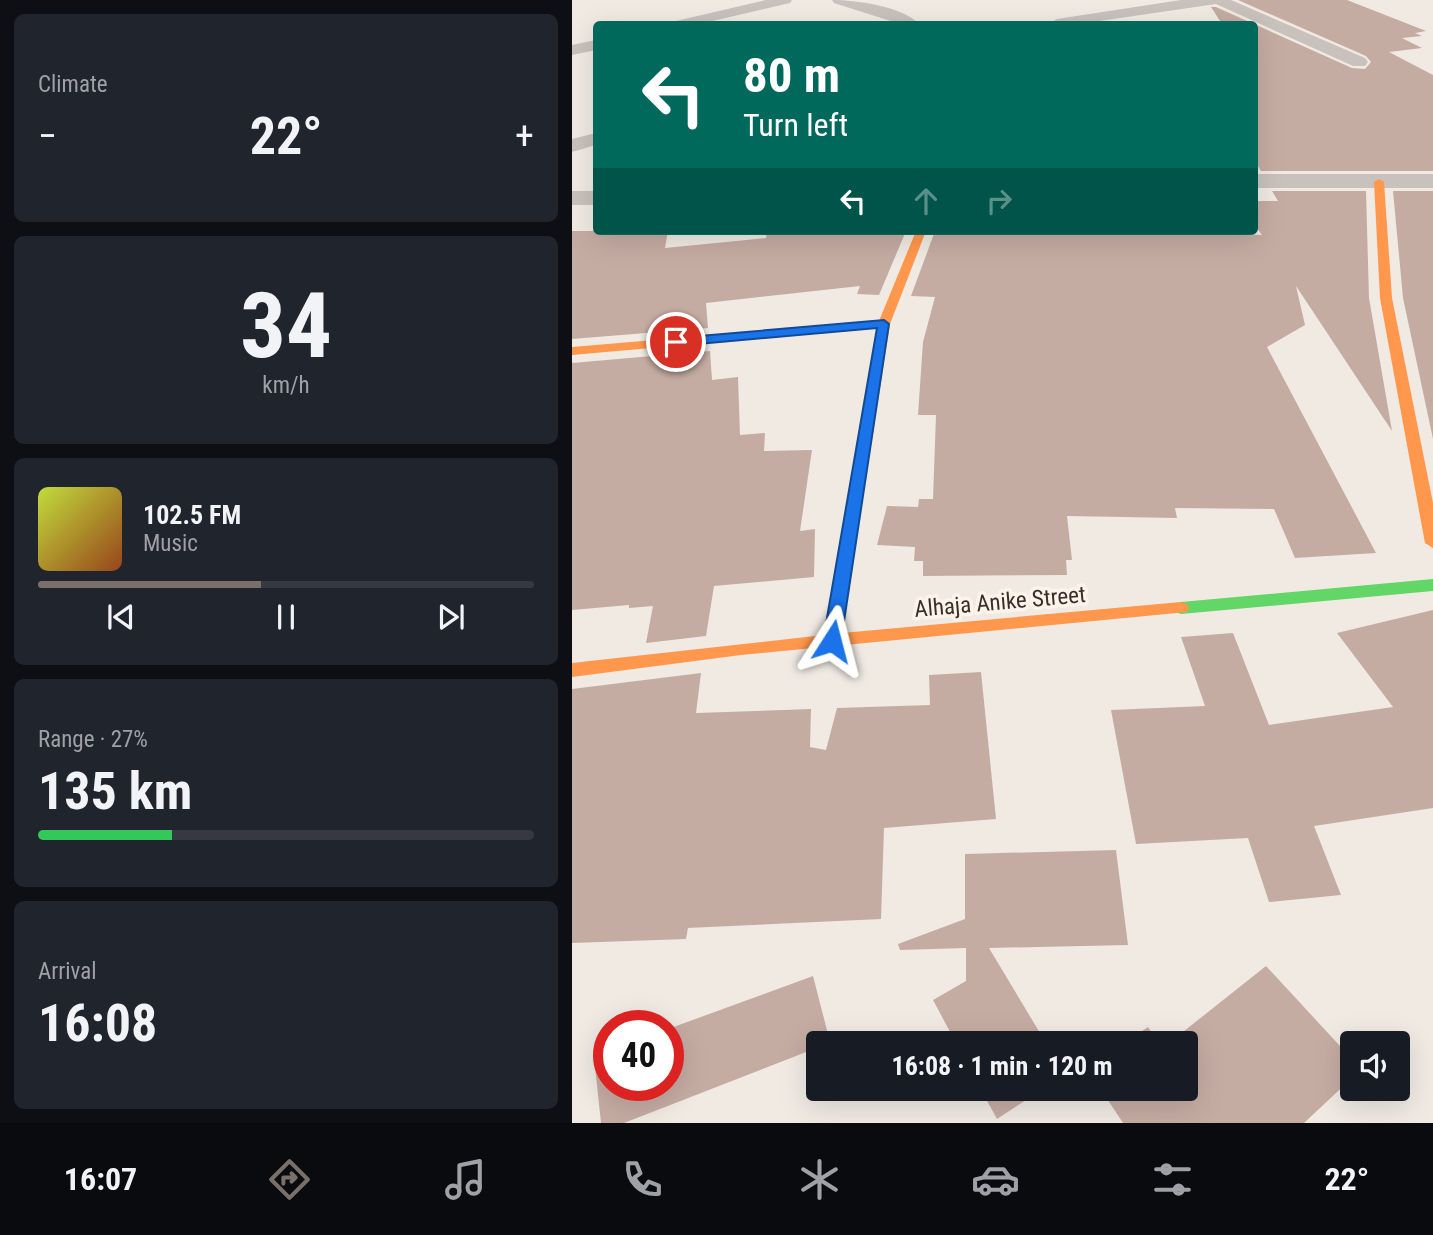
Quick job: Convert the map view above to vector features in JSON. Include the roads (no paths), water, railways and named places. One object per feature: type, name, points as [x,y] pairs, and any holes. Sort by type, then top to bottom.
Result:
[{"type":"street","points":[[695,21],[785,0]]},
{"type":"street","points":[[839,0],[905,21]]},
{"type":"street","points":[[1073,21],[1217,0],[1359,62]]},
{"type":"street","points":[[572,146],[593,140]]},
{"type":"street","points":[[1258,181],[1433,181]]},
{"type":"street","points":[[1379,182],[1386,298],[1433,543]]},
{"type":"street","points":[[572,198],[593,198]]},
{"type":"street","points":[[832,641],[884,324],[919,235]]},
{"type":"street","points":[[572,351],[884,324]]},
{"type":"street","name":"Alhaja Anike Street","points":[[572,670],[832,641],[1433,585]]}]
